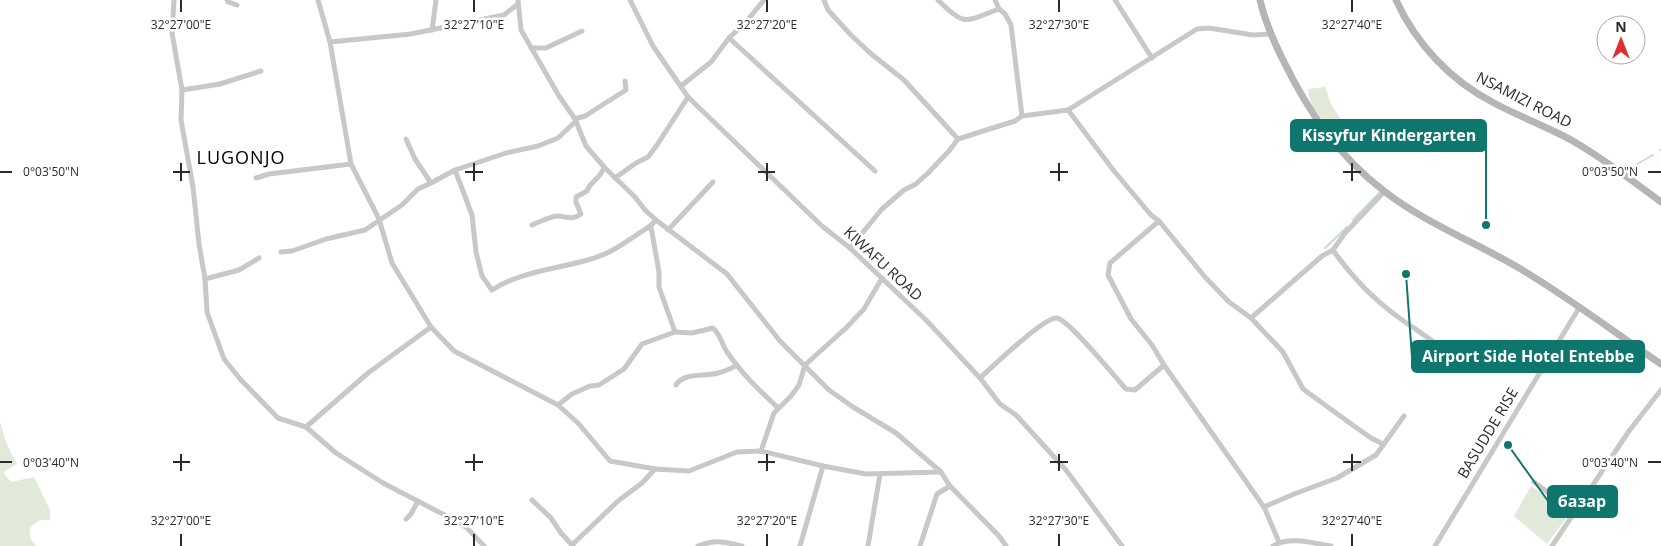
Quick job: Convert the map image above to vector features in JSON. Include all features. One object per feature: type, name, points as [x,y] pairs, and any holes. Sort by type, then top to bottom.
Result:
[{"type":"street","points":[[174,0],[172,33],[182,90],[180,120],[193,187],[198,244],[205,279],[207,312],[224,358],[249,389],[278,418],[306,427],[336,453],[382,483],[460,523],[484,546]]},
{"type":"street","points":[[227,0],[237,5]]},
{"type":"street","points":[[318,0],[330,42],[351,164],[379,219],[392,263],[431,327],[454,351],[558,405],[578,423],[610,461],[656,469],[689,470],[737,452],[761,451],[866,474],[941,472]]},
{"type":"street","points":[[432,30],[436,0]]},
{"type":"street","name":"KIWAFU ROAD","points":[[630,0],[653,46],[688,97],[822,226],[850,248],[927,321],[980,378],[1000,404],[1016,415],[1066,470],[1122,546]]},
{"type":"street","points":[[681,86],[711,62],[729,38],[736,33],[764,0]]},
{"type":"street","points":[[824,0],[828,10],[850,34],[904,80],[958,139]]},
{"type":"street","points":[[938,0],[956,17],[966,20],[971,20],[999,9]]},
{"type":"street","points":[[995,0],[1011,25],[1022,116]]},
{"type":"street","points":[[1115,0],[1152,58]]},
{"type":"street","points":[[1260,0],[1270,34],[1293,82],[1318,123],[1339,150],[1358,170],[1384,192],[1520,269],[1661,364]]},
{"type":"street","name":"NSAMIZI ROAD","points":[[1396,0],[1409,24],[1428,49],[1445,69],[1463,84],[1493,103],[1573,141],[1661,202]]},
{"type":"street","points":[[330,42],[382,38],[504,15],[518,2]]},
{"type":"street","points":[[518,2],[522,30],[531,48],[575,120],[586,146],[604,168],[635,196],[645,210],[656,220],[727,274],[780,341],[829,390],[896,433],[941,472],[950,486],[999,536],[1006,546]]},
{"type":"street","points":[[850,248],[882,209],[928,173],[958,139],[1014,121],[1022,116],[1068,110],[1197,29],[1202,28],[1253,36],[1270,34]]},
{"type":"street","points":[[531,48],[546,48],[582,31]]},
{"type":"street","points":[[729,38],[875,171]]},
{"type":"street","points":[[182,90],[220,84],[261,71]]},
{"type":"street","points":[[282,252],[292,251],[326,239],[365,230],[402,205],[418,189],[455,170],[506,153],[538,146],[558,138],[575,120],[585,116],[626,90],[625,81]]},
{"type":"street","points":[[615,178],[648,157],[688,97]]},
{"type":"street","points":[[1068,110],[1114,171],[1152,215],[1159,220],[1205,277],[1229,302],[1251,318],[1283,352],[1304,389],[1371,438],[1383,444]]},
{"type":"street","points":[[406,139],[415,159],[431,182]]},
{"type":"street","points":[[256,178],[269,174],[351,164]]},
{"type":"street","points":[[532,225],[558,216],[570,219],[579,216],[581,214],[576,197],[587,191],[588,185],[603,173],[604,168]]},
{"type":"street","points":[[455,170],[472,215],[476,252],[482,276],[492,290],[503,282],[591,259],[615,250],[651,227],[656,220]]},
{"type":"street","points":[[668,230],[713,182]]},
{"type":"street","points":[[1251,318],[1322,256],[1333,250],[1345,233],[1384,192]]},
{"type":"street","points":[[1159,220],[1110,263],[1108,269],[1112,281],[1131,319],[1152,344],[1164,365],[1264,507],[1278,542]]},
{"type":"street","points":[[651,227],[660,287],[675,332]]},
{"type":"street","points":[[1333,250],[1348,270],[1376,299],[1445,351]]},
{"type":"street","points":[[205,279],[239,270],[259,258]]},
{"type":"street","points":[[761,451],[768,425],[774,413],[799,385],[805,365],[864,309],[882,278]]},
{"type":"street","name":"BASUDDE RISE","points":[[1434,546],[1579,308]]},
{"type":"street","points":[[980,378],[1030,334],[1051,319],[1056,318],[1062,320],[1074,331],[1126,389],[1135,390],[1164,365]]},
{"type":"street","points":[[306,427],[368,373],[431,327]]},
{"type":"street","points":[[558,405],[572,394],[590,386],[599,385],[624,369],[642,344],[675,332],[692,333],[713,328],[720,336],[725,350],[750,383],[778,408]]},
{"type":"street","points":[[676,385],[684,377],[716,374],[727,371],[737,365]]},
{"type":"street","points":[[1553,546],[1629,431],[1661,390]]},
{"type":"street","points":[[1264,507],[1337,478],[1376,455],[1404,416]]},
{"type":"street","points":[[800,546],[823,466]]},
{"type":"street","points":[[532,500],[551,518],[561,533],[573,545],[618,501],[642,483],[656,469]]},
{"type":"street","points":[[868,546],[880,474]]},
{"type":"street","points":[[1534,482],[1575,513]]},
{"type":"street","points":[[920,546],[938,494],[950,486]]},
{"type":"street","points":[[406,519],[418,501]]},
{"type":"street","points":[[698,546],[717,541],[742,546]]},
{"type":"street","points":[[1272,546],[1278,542],[1331,546]]},
{"type":"green space","points":[[1325,87],[1331,104],[1340,118],[1333,131],[1316,111],[1309,95],[1308,89]]},
{"type":"green space","points":[[0,422],[6,442],[17,464],[3,472],[11,482],[34,477],[50,510],[50,520],[40,520],[30,527],[30,538],[36,546],[0,546]]},
{"type":"green space","points":[[1531,486],[1570,513],[1547,544],[1514,516]]},
{"type":"waterway","points":[[1637,164],[1653,155]]},
{"type":"waterway","points":[[1353,220],[1379,193]]},
{"type":"waterway","points":[[1325,248],[1347,227]]},
{"type":"place","name":"Kissyfur Kindergarten","points":[[1486,225]]},
{"type":"place","name":"Airport Side Hotel Entebbe","points":[[1406,274]]},
{"type":"place","name":"базар","points":[[1508,445]]},
{"type":"district","name":"LUGONJO","points":[[241,158]]}]
